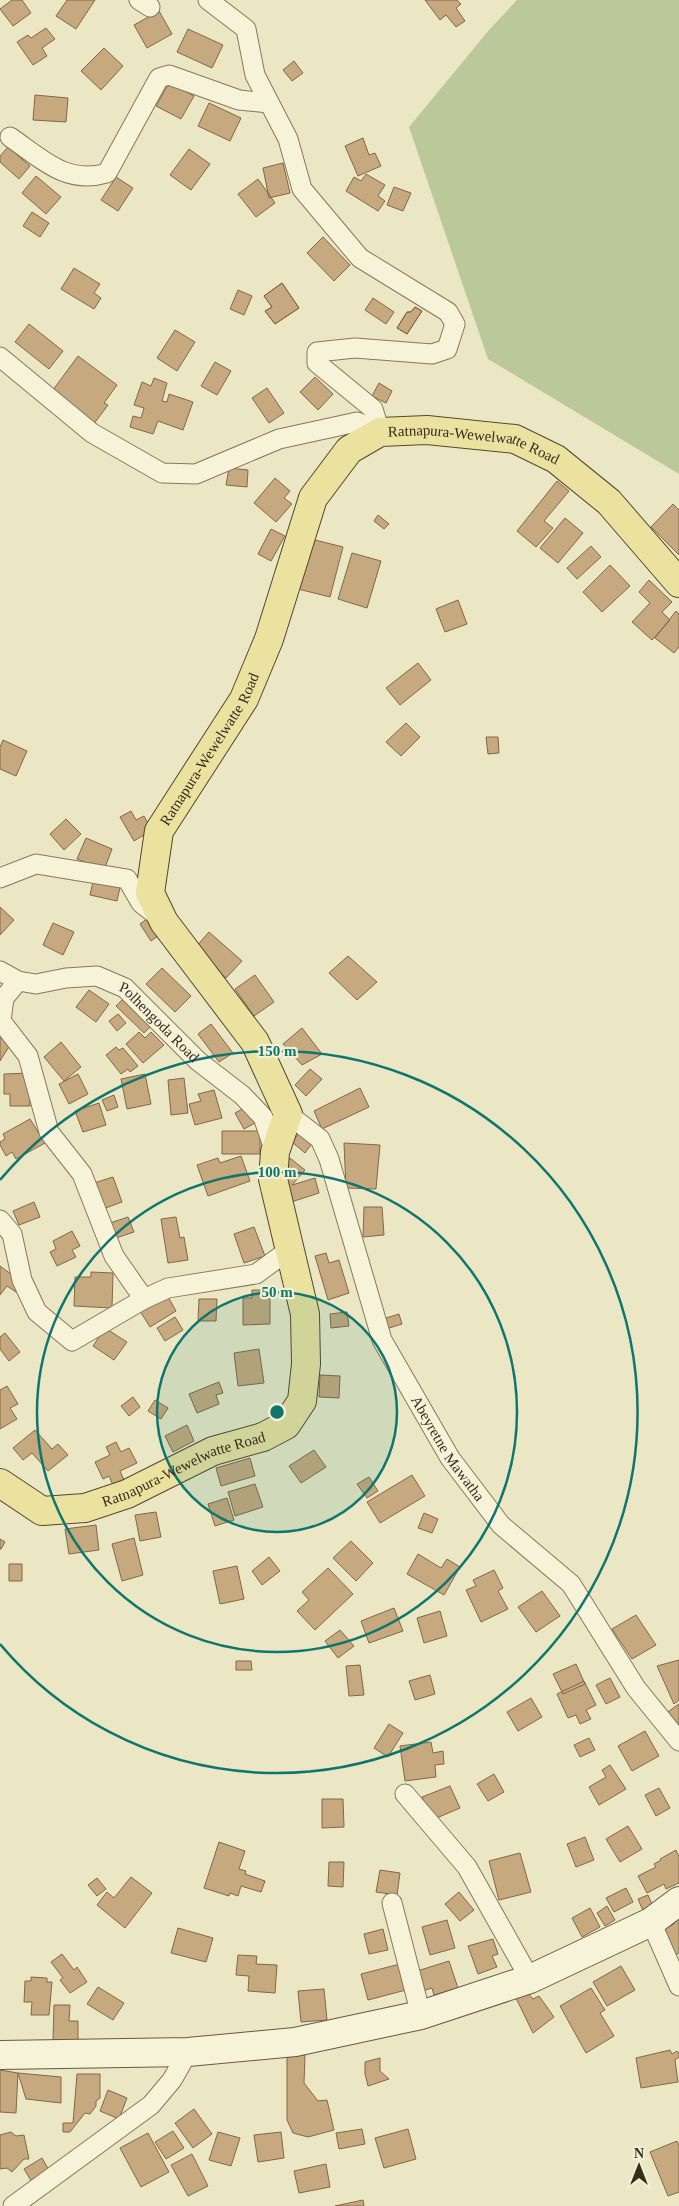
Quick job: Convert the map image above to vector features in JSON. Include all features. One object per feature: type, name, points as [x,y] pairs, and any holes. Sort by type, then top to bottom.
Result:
[{"type":"main road","name":"Ratnapura-Wewelwatte Road","points":[[0,1483],[42,1511],[85,1508],[127,1494],[213,1451],[263,1437],[286,1425],[302,1401],[306,1364],[305,1314],[273,1179],[275,1152],[288,1114],[255,1042],[164,922],[150,893],[159,831],[244,699],[269,639],[313,498],[349,450],[380,432],[427,430],[515,439],[556,459],[608,502],[679,584]]},
{"type":"street","points":[[208,0],[246,30],[255,75],[288,139],[302,189],[360,258],[448,312],[454,324],[447,349],[432,354],[355,348],[316,352],[317,363],[373,409],[380,432]]},
{"type":"street","points":[[10,137],[55,169],[71,176],[94,177],[107,173],[159,78],[169,75],[239,100],[269,103]]},
{"type":"street","points":[[0,357],[92,433],[162,473],[196,474],[278,439],[357,422],[380,432]]},
{"type":"street","points":[[0,878],[36,864],[127,879],[141,903],[164,922]]},
{"type":"street","name":"Polhengoda Road","points":[[0,972],[18,981],[36,984],[66,978],[97,976],[125,988],[198,1061],[242,1095],[263,1117],[275,1152]]},
{"type":"street","points":[[18,981],[4,998],[1,1021],[28,1056],[49,1132],[82,1174],[114,1256],[144,1299]]},
{"type":"street","name":"Abeyretne Mawatha","points":[[288,1114],[320,1139],[329,1159],[382,1340],[450,1458],[501,1525],[571,1584],[636,1688],[679,1740]]},
{"type":"street","points":[[0,1220],[12,1234],[22,1280],[37,1312],[72,1341],[144,1299],[168,1288],[256,1274],[289,1250]]},
{"type":"street","points":[[405,1794],[467,1868],[530,1979]]},
{"type":"street","points":[[0,2055],[188,2052],[295,2042],[421,2015],[530,1979],[651,1922],[679,1901]]},
{"type":"street","points":[[392,1903],[421,2015]]},
{"type":"street","points":[[651,1922],[679,1986]]},
{"type":"street","points":[[14,2206],[151,2105],[172,2080],[188,2052]]},
{"type":"green space","points":[[517,0],[679,0],[679,474],[488,359],[409,127],[489,30]]},
{"type":"building","points":[[12,0],[22,0],[31,13],[13,26],[0,9]]},
{"type":"building","points":[[67,0],[95,0],[76,29],[56,16]]},
{"type":"building","points":[[425,0],[457,0],[461,4],[456,8],[465,21],[456,27],[446,15],[440,20]]},
{"type":"building","points":[[159,11],[172,34],[147,48],[134,25]]},
{"type":"building","points":[[46,28],[55,39],[42,48],[47,56],[33,65],[17,42],[28,35],[31,38]]},
{"type":"building","points":[[188,29],[223,45],[212,68],[177,52]]},
{"type":"building","points":[[104,48],[123,66],[101,90],[81,71]]},
{"type":"building","points":[[294,61],[303,73],[292,81],[283,70]]},
{"type":"building","points":[[169,83],[194,96],[181,119],[156,106]]},
{"type":"building","points":[[35,95],[68,98],[66,122],[33,120]]},
{"type":"building","points":[[209,103],[241,118],[230,141],[198,126]]},
{"type":"building","points":[[363,138],[369,155],[375,153],[381,166],[358,176],[345,146]]},
{"type":"building","points":[[8,147],[30,166],[19,179],[0,162],[0,156]]},
{"type":"building","points":[[189,149],[210,164],[191,190],[170,175]]},
{"type":"building","points":[[283,163],[290,193],[269,198],[263,168]]},
{"type":"building","points":[[366,174],[385,185],[378,196],[385,201],[378,211],[346,191],[354,177],[361,181]]},
{"type":"building","points":[[36,176],[61,197],[46,214],[22,193]]},
{"type":"building","points":[[116,177],[133,188],[118,211],[101,200]]},
{"type":"building","points":[[258,179],[275,203],[256,217],[238,194]]},
{"type":"building","points":[[394,187],[411,193],[403,211],[387,205]]},
{"type":"building","points":[[32,212],[49,223],[40,237],[23,226]]},
{"type":"building","points":[[323,237],[350,265],[334,281],[307,253]]},
{"type":"building","points":[[74,268],[100,284],[94,293],[101,298],[94,309],[61,289]]},
{"type":"building","points":[[282,283],[299,308],[275,324],[265,311],[272,307],[264,296]]},
{"type":"building","points":[[282,283],[299,308],[275,324],[265,311],[272,307],[264,296]]},
{"type":"building","points":[[238,290],[252,296],[244,315],[230,309]]},
{"type":"building","points":[[373,298],[394,312],[386,324],[365,310]]},
{"type":"building","points":[[415,307],[422,311],[407,334],[397,328],[407,312],[411,312]]},
{"type":"building","points":[[415,307],[422,311],[407,334],[397,328],[407,312],[411,312]]},
{"type":"building","points":[[29,324],[63,351],[49,369],[15,342]]},
{"type":"building","points":[[175,330],[195,342],[177,371],[157,358]]},
{"type":"building","points":[[78,356],[117,385],[104,403],[108,405],[93,425],[50,394]]},
{"type":"building","points":[[215,362],[231,371],[217,395],[201,386]]},
{"type":"building","points":[[315,377],[333,394],[318,410],[300,392]]},
{"type":"building","points":[[154,378],[167,383],[162,401],[167,402],[169,394],[193,402],[183,430],[158,421],[153,434],[130,427],[133,416],[141,418],[144,408],[134,405],[142,382],[151,386]]},
{"type":"building","points":[[379,383],[392,391],[386,403],[372,396]]},
{"type":"building","points":[[267,388],[284,413],[269,423],[252,398]]},
{"type":"building","points":[[229,468],[248,470],[247,487],[226,485]]},
{"type":"building","points":[[275,478],[290,491],[284,498],[292,504],[276,522],[254,503]]},
{"type":"building","points":[[557,481],[569,491],[544,521],[553,528],[536,547],[517,531]]},
{"type":"building","points":[[673,504],[679,510],[679,555],[651,527]]},
{"type":"building","points":[[378,515],[389,524],[384,529],[374,521]]},
{"type":"building","points":[[565,518],[583,533],[558,563],[540,548]]},
{"type":"building","points":[[271,529],[285,536],[271,561],[258,554]]},
{"type":"building","points":[[307,538],[343,547],[330,597],[294,588]]},
{"type":"building","points":[[591,546],[601,557],[577,579],[567,568]]},
{"type":"building","points":[[352,553],[381,561],[367,608],[338,599]]},
{"type":"building","points":[[610,565],[630,586],[602,612],[583,592]]},
{"type":"building","points":[[649,580],[672,602],[662,612],[670,620],[652,640],[632,622],[650,603],[639,592]]},
{"type":"building","points":[[458,600],[467,624],[445,632],[436,609]]},
{"type":"building","points":[[676,611],[679,614],[679,647],[674,653],[655,638]]},
{"type":"building","points":[[418,663],[431,680],[400,705],[386,688]]},
{"type":"building","points":[[406,723],[420,737],[401,756],[386,742]]},
{"type":"building","points":[[486,737],[498,737],[499,753],[488,754]]},
{"type":"building","points":[[3,740],[27,751],[16,776],[0,769],[0,747]]},
{"type":"building","points":[[131,811],[136,820],[144,816],[152,830],[134,841],[120,817]]},
{"type":"building","points":[[66,819],[81,834],[64,850],[50,834]]},
{"type":"building","points":[[86,838],[112,849],[104,870],[77,859]]},
{"type":"building","points":[[94,877],[121,883],[117,901],[90,895]]},
{"type":"building","points":[[0,907],[14,920],[0,935]]},
{"type":"building","points":[[151,916],[162,933],[151,941],[140,924]]},
{"type":"building","points":[[53,923],[74,932],[63,955],[43,945]]},
{"type":"building","points":[[209,932],[242,961],[226,978],[194,949]]},
{"type":"building","points":[[348,956],[377,982],[357,1000],[329,973]]},
{"type":"building","points":[[162,968],[191,996],[175,1012],[146,984]]},
{"type":"building","points":[[255,975],[274,1002],[254,1016],[235,989]]},
{"type":"building","points":[[89,990],[109,1004],[96,1022],[76,1007]]},
{"type":"building","points":[[124,998],[154,1023],[144,1033],[116,1006]]},
{"type":"building","points":[[118,1014],[126,1023],[117,1031],[109,1021]]},
{"type":"building","points":[[211,1024],[233,1053],[219,1062],[198,1034]]},
{"type":"building","points":[[0,1028],[10,1045],[0,1061]]},
{"type":"building","points":[[302,1028],[322,1054],[302,1065],[283,1044]]},
{"type":"building","points":[[139,1032],[145,1038],[151,1032],[164,1045],[143,1063],[126,1044]]},
{"type":"building","points":[[61,1042],[81,1067],[64,1081],[44,1057]]},
{"type":"building","points":[[116,1047],[119,1050],[123,1048],[138,1066],[130,1072],[128,1069],[121,1074],[106,1055]]},
{"type":"building","points":[[310,1069],[322,1079],[306,1096],[295,1085]]},
{"type":"building","points":[[29,1073],[30,1106],[10,1106],[10,1094],[4,1094],[4,1074]]},
{"type":"building","points":[[78,1074],[88,1094],[69,1104],[59,1084]]},
{"type":"building","points":[[145,1074],[151,1104],[127,1109],[121,1079]]},
{"type":"building","points":[[184,1078],[188,1113],[171,1115],[168,1080]]},
{"type":"building","points":[[360,1088],[369,1107],[322,1129],[314,1111]]},
{"type":"building","points":[[214,1090],[222,1118],[195,1125],[189,1104],[201,1101],[198,1094]]},
{"type":"building","points":[[114,1095],[118,1107],[107,1111],[102,1100]]},
{"type":"building","points":[[99,1103],[106,1125],[83,1132],[75,1111]]},
{"type":"building","points":[[246,1107],[255,1123],[244,1129],[235,1113]]},
{"type":"building","points":[[30,1119],[45,1143],[16,1159],[12,1152],[6,1156],[0,1145],[0,1142],[5,1139],[3,1134]]},
{"type":"building","points":[[222,1131],[260,1131],[260,1154],[222,1154]]},
{"type":"building","points":[[300,1132],[313,1142],[305,1153],[292,1142]]},
{"type":"building","points":[[344,1143],[380,1145],[376,1189],[346,1188]]},
{"type":"building","points":[[241,1156],[250,1181],[208,1196],[197,1165],[218,1158],[220,1163]]},
{"type":"building","points":[[290,1158],[305,1170],[292,1185],[315,1178],[319,1193],[285,1204],[276,1175]]},
{"type":"building","points":[[113,1177],[122,1202],[103,1209],[94,1183]]},
{"type":"building","points":[[34,1202],[40,1217],[19,1225],[13,1211]]},
{"type":"building","points":[[364,1207],[382,1207],[384,1235],[363,1237]]},
{"type":"building","points":[[128,1217],[134,1232],[116,1238],[110,1223]]},
{"type":"building","points":[[176,1217],[180,1238],[184,1237],[188,1260],[168,1263],[161,1219]]},
{"type":"building","points":[[254,1227],[265,1256],[244,1263],[234,1234]]},
{"type":"building","points":[[72,1231],[80,1246],[72,1250],[76,1257],[57,1266],[50,1252],[56,1249],[53,1241]]},
{"type":"building","points":[[326,1253],[329,1263],[339,1260],[349,1293],[328,1300],[315,1256]]},
{"type":"building","points":[[0,1266],[15,1277],[12,1281],[20,1287],[16,1292],[7,1286],[0,1295]]},
{"type":"building","points":[[91,1272],[113,1273],[112,1308],[74,1306],[75,1277],[91,1277]]},
{"type":"building","points":[[252,1290],[263,1290],[263,1298],[270,1298],[270,1324],[243,1325],[243,1298],[252,1298]]},
{"type":"building","points":[[167,1295],[176,1311],[150,1327],[140,1311]]},
{"type":"building","points":[[199,1299],[217,1299],[216,1321],[198,1321]]},
{"type":"building","points":[[347,1312],[349,1326],[331,1328],[330,1314]]},
{"type":"building","points":[[399,1314],[402,1324],[386,1329],[383,1319]]},
{"type":"building","points":[[175,1317],[183,1330],[165,1341],[157,1328]]},
{"type":"building","points":[[105,1328],[127,1342],[114,1360],[93,1346]]},
{"type":"building","points":[[5,1333],[20,1352],[9,1361],[0,1349],[0,1337]]},
{"type":"building","points":[[259,1349],[264,1383],[238,1386],[234,1353]]},
{"type":"building","points":[[320,1375],[340,1376],[339,1398],[319,1397]]},
{"type":"building","points":[[219,1382],[223,1393],[216,1395],[219,1404],[197,1413],[189,1394]]},
{"type":"building","points":[[7,1386],[18,1404],[10,1408],[17,1419],[0,1429],[0,1390]]},
{"type":"building","points":[[133,1397],[140,1407],[129,1416],[121,1406]]},
{"type":"building","points":[[155,1400],[168,1408],[161,1419],[148,1411]]},
{"type":"building","points":[[187,1425],[194,1441],[173,1452],[165,1436]]},
{"type":"building","points":[[35,1430],[52,1449],[58,1444],[68,1455],[48,1471],[32,1453],[23,1460],[13,1448]]},
{"type":"building","points":[[116,1442],[121,1452],[129,1448],[137,1463],[120,1471],[124,1480],[113,1485],[109,1476],[103,1479],[95,1462],[110,1455],[106,1447]]},
{"type":"building","points":[[314,1450],[326,1467],[301,1483],[289,1466]]},
{"type":"building","points":[[250,1458],[255,1476],[221,1486],[216,1468]]},
{"type":"building","points":[[412,1475],[425,1496],[380,1523],[367,1502]]},
{"type":"building","points":[[369,1477],[378,1491],[367,1498],[357,1484]]},
{"type":"building","points":[[255,1484],[263,1507],[235,1516],[228,1492]]},
{"type":"building","points":[[227,1498],[234,1520],[215,1526],[208,1504]]},
{"type":"building","points":[[156,1512],[161,1537],[140,1541],[135,1515]]},
{"type":"building","points":[[424,1513],[438,1519],[432,1533],[418,1528]]},
{"type":"building","points":[[96,1525],[99,1550],[69,1554],[65,1529]]},
{"type":"building","points":[[134,1538],[143,1575],[122,1581],[112,1544]]},
{"type":"building","points":[[0,1539],[5,1542],[1,1549],[0,1549]]},
{"type":"building","points":[[351,1541],[373,1563],[356,1581],[333,1558]]},
{"type":"building","points":[[418,1554],[441,1568],[447,1559],[460,1567],[444,1595],[407,1574]]},
{"type":"building","points":[[269,1557],[280,1571],[262,1585],[252,1571]]},
{"type":"building","points":[[9,1564],[22,1564],[22,1581],[9,1581]]},
{"type":"building","points":[[237,1566],[244,1599],[220,1604],[213,1571]]},
{"type":"building","points":[[328,1568],[353,1594],[315,1630],[297,1611],[309,1600],[302,1592]]},
{"type":"building","points":[[494,1570],[503,1588],[498,1591],[508,1609],[481,1622],[466,1590],[476,1586],[473,1580]]},
{"type":"building","points":[[542,1591],[560,1616],[536,1632],[518,1607]]},
{"type":"building","points":[[394,1608],[403,1631],[369,1643],[361,1621]]},
{"type":"building","points":[[440,1611],[447,1636],[424,1643],[417,1618]]},
{"type":"building","points":[[636,1615],[656,1645],[632,1659],[612,1629]]},
{"type":"building","points":[[340,1630],[354,1646],[338,1658],[325,1641]]},
{"type":"building","points":[[679,1660],[679,1700],[674,1704],[657,1666]]},
{"type":"building","points":[[236,1661],[251,1661],[252,1670],[236,1670]]},
{"type":"building","points":[[576,1664],[585,1684],[563,1694],[553,1674]]},
{"type":"building","points":[[360,1665],[364,1695],[349,1696],[346,1666]]},
{"type":"building","points":[[430,1675],[435,1694],[415,1700],[409,1681]]},
{"type":"building","points":[[610,1678],[620,1697],[606,1704],[596,1685]]},
{"type":"building","points":[[584,1681],[596,1705],[586,1710],[591,1719],[580,1724],[576,1715],[568,1718],[557,1694]]},
{"type":"building","points":[[531,1698],[542,1717],[518,1731],[507,1712]]},
{"type":"building","points":[[679,1704],[679,1740],[665,1714]]},
{"type":"building","points":[[389,1724],[403,1733],[388,1757],[374,1748]]},
{"type":"building","points":[[645,1731],[659,1756],[632,1771],[618,1746]]},
{"type":"building","points":[[589,1738],[595,1750],[580,1757],[574,1745]]},
{"type":"building","points":[[431,1742],[433,1753],[443,1751],[444,1764],[435,1765],[436,1777],[405,1781],[400,1746]]},
{"type":"building","points":[[610,1765],[626,1789],[599,1805],[589,1787],[606,1777],[602,1770]]},
{"type":"building","points":[[494,1774],[504,1792],[488,1801],[477,1784]]},
{"type":"building","points":[[450,1786],[460,1808],[432,1820],[422,1797]]},
{"type":"building","points":[[659,1788],[670,1808],[656,1816],[645,1795]]},
{"type":"building","points":[[322,1799],[343,1799],[344,1827],[322,1828]]},
{"type":"building","points":[[628,1826],[642,1849],[620,1862],[606,1839]]},
{"type":"building","points":[[585,1837],[594,1860],[576,1867],[567,1844]]},
{"type":"building","points":[[219,1842],[245,1851],[239,1869],[246,1871],[245,1874],[265,1881],[261,1892],[241,1886],[238,1896],[230,1893],[229,1896],[204,1888]]},
{"type":"building","points":[[676,1850],[679,1857],[679,1883],[666,1889],[664,1884],[647,1893],[638,1876],[656,1867],[654,1864]]},
{"type":"building","points":[[520,1853],[531,1892],[499,1900],[489,1861]]},
{"type":"building","points":[[329,1862],[344,1862],[343,1887],[328,1886]]},
{"type":"building","points":[[380,1870],[400,1873],[397,1895],[376,1892]]},
{"type":"building","points":[[131,1877],[152,1893],[125,1928],[97,1905],[107,1892],[114,1898]]},
{"type":"building","points":[[97,1878],[106,1889],[97,1896],[88,1885]]},
{"type":"building","points":[[626,1888],[633,1902],[614,1912],[606,1898]]},
{"type":"building","points":[[459,1892],[474,1910],[460,1921],[445,1904]]},
{"type":"building","points":[[648,1895],[654,1909],[644,1913],[638,1899]]},
{"type":"building","points":[[607,1906],[615,1920],[605,1926],[597,1913]]},
{"type":"building","points":[[590,1908],[600,1927],[582,1937],[572,1918]]},
{"type":"building","points":[[679,1911],[679,1953],[672,1958],[659,1931],[674,1924],[672,1915]]},
{"type":"building","points":[[447,1920],[455,1948],[430,1955],[422,1927]]},
{"type":"building","points":[[178,1928],[213,1938],[206,1962],[171,1953]]},
{"type":"building","points":[[383,1929],[388,1950],[369,1954],[364,1934]]},
{"type":"building","points":[[493,1939],[498,1954],[492,1956],[497,1967],[478,1974],[468,1946]]},
{"type":"building","points":[[62,1954],[74,1970],[77,1967],[87,1982],[70,1993],[60,1980],[63,1978],[51,1962]]},
{"type":"building","points":[[238,1955],[257,1956],[256,1964],[277,1965],[275,1993],[248,1991],[249,1976],[236,1975]]},
{"type":"building","points":[[449,1961],[458,1988],[434,1995],[432,1988],[420,1992],[414,1972]]},
{"type":"building","points":[[400,1964],[406,1990],[368,2000],[361,1974]]},
{"type":"building","points":[[621,1966],[635,1990],[607,2006],[593,1982]]},
{"type":"building","points":[[31,1977],[47,1978],[47,1982],[52,1982],[49,2015],[31,2015],[32,2002],[24,2002],[25,1981],[31,1981]]},
{"type":"building","points":[[98,1987],[124,2003],[113,2020],[87,2004]]},
{"type":"building","points":[[591,1988],[605,2010],[600,2013],[614,2036],[586,2053],[560,2006]]},
{"type":"building","points":[[324,1989],[327,2020],[301,2022],[298,1991]]},
{"type":"building","points":[[526,1991],[533,1999],[539,1996],[554,2017],[533,2033],[515,1996]]},
{"type":"building","points":[[54,2005],[70,2005],[69,2021],[78,2021],[78,2040],[53,2040]]},
{"type":"building","points":[[670,2050],[672,2054],[677,2051],[679,2053],[679,2057],[675,2060],[678,2082],[641,2088],[636,2058]]},
{"type":"building","points":[[305,2055],[304,2083],[318,2101],[327,2100],[334,2130],[308,2137],[293,2133],[287,2120],[287,2057]]},
{"type":"building","points":[[380,2058],[380,2071],[389,2079],[368,2086],[365,2062]]},
{"type":"building","points":[[0,2070],[18,2073],[16,2113],[0,2112]]},
{"type":"building","points":[[18,2073],[61,2077],[61,2103],[26,2099]]},
{"type":"building","points":[[77,2074],[100,2074],[100,2098],[96,2101],[96,2106],[90,2114],[85,2113],[70,2132],[63,2132],[63,2123],[73,2123]]},
{"type":"building","points":[[108,2090],[127,2098],[119,2119],[100,2111]]},
{"type":"building","points":[[194,2109],[212,2134],[193,2148],[175,2123]]},
{"type":"building","points":[[362,2129],[365,2144],[339,2149],[336,2133]]},
{"type":"building","points":[[408,2129],[416,2159],[384,2168],[375,2138]]},
{"type":"building","points":[[173,2131],[184,2148],[166,2159],[155,2142]]},
{"type":"building","points":[[11,2132],[16,2136],[24,2135],[29,2159],[24,2159],[12,2172],[7,2168],[0,2169],[0,2135]]},
{"type":"building","points":[[218,2132],[240,2138],[231,2166],[209,2160]]},
{"type":"building","points":[[281,2132],[284,2158],[258,2162],[254,2135]]},
{"type":"building","points":[[148,2133],[169,2172],[141,2187],[120,2148]]},
{"type":"building","points":[[677,2141],[679,2146],[679,2192],[668,2196],[650,2152]]},
{"type":"building","points":[[192,2154],[208,2186],[188,2196],[171,2165]]},
{"type":"building","points":[[42,2158],[51,2174],[33,2184],[24,2169]]},
{"type":"building","points":[[326,2164],[330,2187],[299,2193],[294,2171]]},
{"type":"building","points":[[363,2200],[364,2206],[335,2206]]}]
